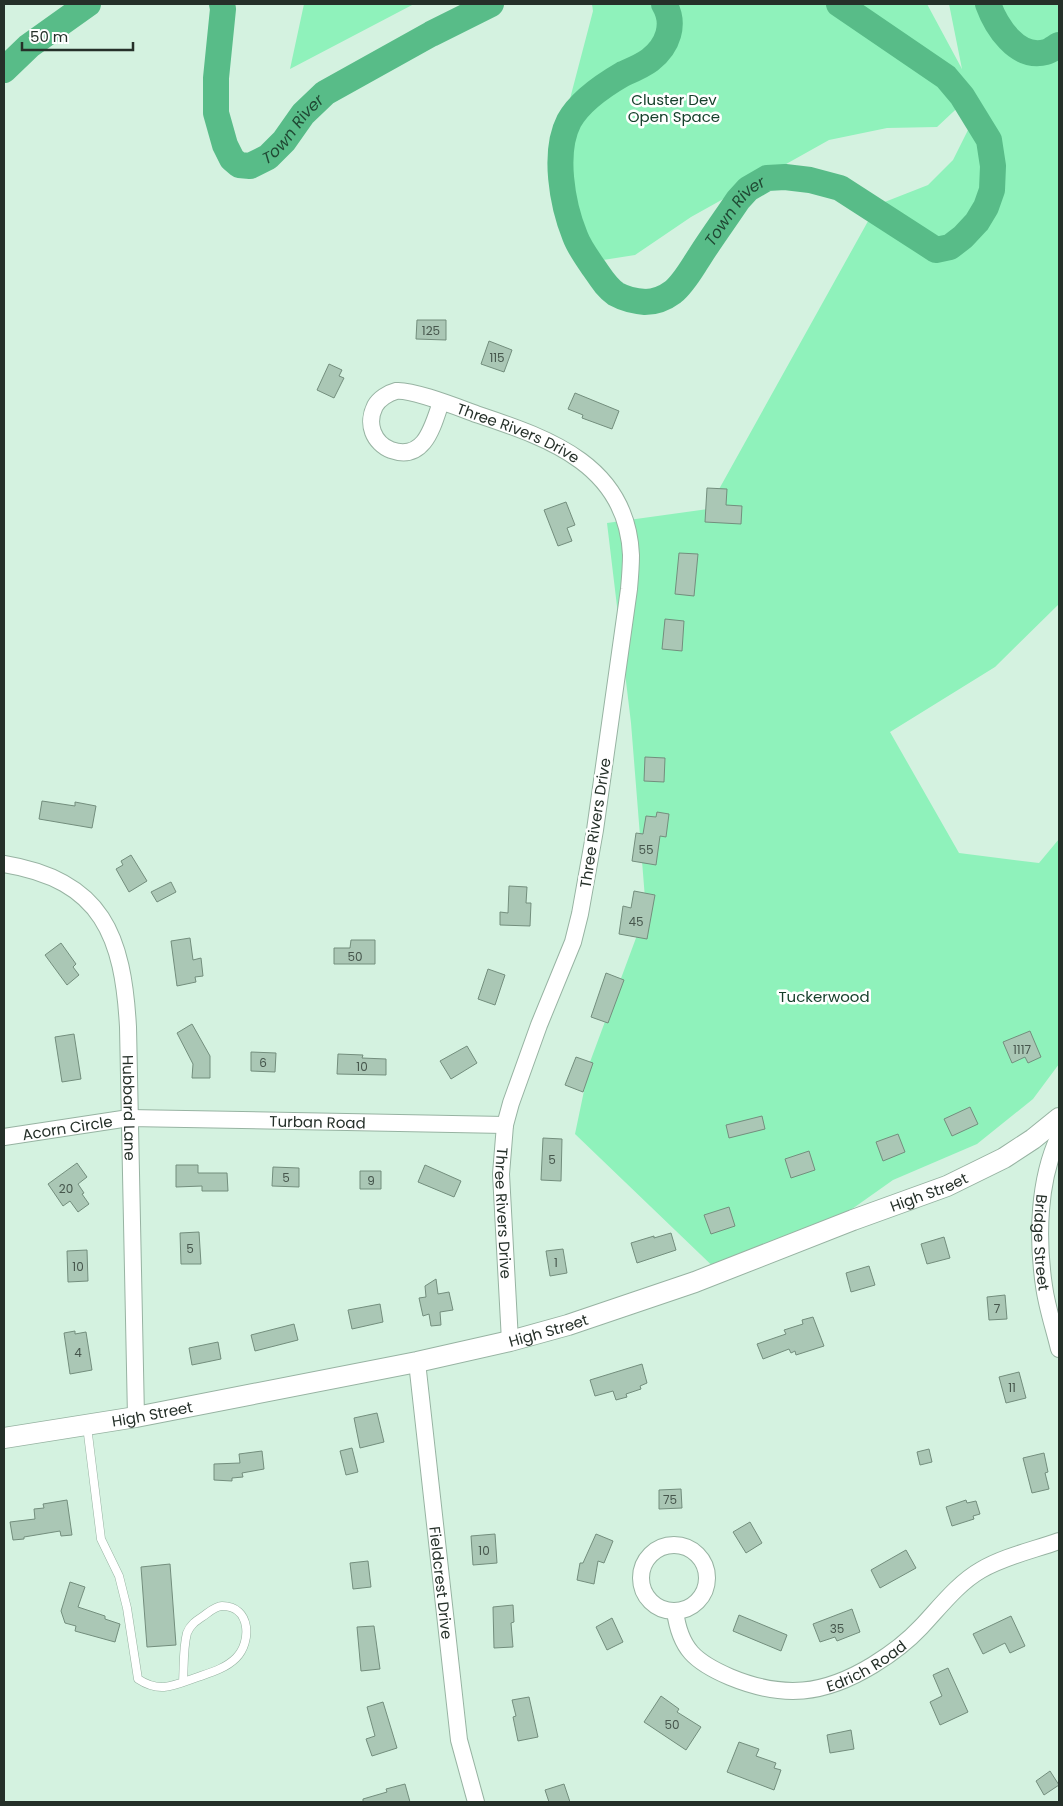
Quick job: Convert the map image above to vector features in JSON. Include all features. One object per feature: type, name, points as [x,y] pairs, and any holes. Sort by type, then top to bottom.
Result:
[{"type":"street","name":"Three Rivers Drive","points":[[441,402],[428,438],[417,448],[402,452],[388,448],[376,438],[373,432],[371,419],[375,406],[384,396],[396,391],[410,392],[441,402],[535,434],[559,445],[584,462],[614,498],[625,524],[631,556],[629,589],[593,839],[580,914],[572,942],[539,1025],[505,1125],[501,1174],[510,1341]]},
{"type":"street","name":"Hubbard Lane","points":[[4,864],[27,868],[59,880],[85,899],[106,924],[117,952],[125,986],[130,1118],[136,1418]]},
{"type":"street","name":"Turban Road","points":[[130,1118],[505,1125]]},
{"type":"street","name":"Acorn Circle","points":[[4,1137],[130,1118]]},
{"type":"street","name":"High Street","points":[[4,1438],[136,1418],[417,1362],[510,1341],[597,1316],[679,1288],[853,1220],[947,1186],[1004,1158],[1059,1118]]},
{"type":"street","name":"Bridge Street","points":[[1059,1136],[1050,1160],[1045,1182],[1041,1240],[1044,1287],[1059,1349]]},
{"type":"street","name":"Fieldcrest Drive","points":[[417,1362],[459,1740],[476,1802]]},
{"type":"street","name":"Edrich Road","points":[[676,1611],[678,1630],[685,1645],[707,1666],[743,1682],[766,1689],[788,1692],[818,1690],[851,1677],[896,1650],[966,1580],[980,1570],[997,1562],[1059,1541]]},
{"type":"street","points":[[672,1545],[693,1551],[703,1562],[707,1576],[701,1597],[690,1607],[676,1611],[660,1608],[648,1598],[641,1584],[641,1576],[650,1555],[657,1550],[672,1545]]},
{"type":"lane","points":[[86,1425],[102,1538],[119,1576],[127,1608],[138,1679],[147,1685],[162,1688],[183,1682],[214,1672],[237,1658],[246,1637],[246,1623],[239,1612],[221,1606],[194,1622],[187,1634],[183,1682]]},
{"type":"green space","points":[[304,4],[414,4],[290,69]]},
{"type":"green space","name":"Tuckerwood","points":[[592,4],[927,4],[962,69],[949,4],[1059,4],[1059,604],[995,667],[890,732],[959,853],[1039,863],[1059,839],[1059,1064],[1033,1099],[977,1144],[893,1180],[811,1238],[725,1278],[575,1134],[590,1062],[646,911],[631,723],[607,523],[708,509],[877,205],[928,185],[953,160],[973,120],[968,98],[937,127],[887,128],[829,140],[691,217],[635,255],[584,263],[561,230],[550,175],[593,11]]},
{"type":"building","points":[[417,320],[446,320],[446,340],[416,339]]},
{"type":"building","points":[[489,341],[512,350],[504,372],[481,364]]},
{"type":"building","points":[[329,364],[342,370],[339,376],[344,378],[334,398],[317,390]]},
{"type":"building","points":[[575,393],[619,411],[612,429],[582,418],[583,415],[568,409]]},
{"type":"building","points":[[707,488],[727,489],[726,505],[742,506],[741,524],[705,522]]},
{"type":"building","points":[[566,502],[575,525],[567,528],[572,541],[558,546],[544,510]]},
{"type":"building","points":[[679,553],[698,554],[694,596],[675,594]]},
{"type":"building","points":[[665,619],[684,621],[682,651],[662,649]]},
{"type":"building","points":[[645,757],[665,758],[664,782],[644,781]]},
{"type":"building","points":[[42,801],[75,806],[75,802],[96,806],[92,828],[39,819]]},
{"type":"building","points":[[657,812],[669,814],[666,837],[660,836],[656,865],[632,861],[636,833],[643,834],[646,816],[656,817]]},
{"type":"building","points":[[131,855],[147,881],[129,892],[116,869],[123,865],[121,861]]},
{"type":"building","points":[[171,882],[176,892],[157,902],[151,892]]},
{"type":"building","points":[[509,886],[527,887],[526,903],[531,903],[530,926],[500,925],[500,912],[508,913]]},
{"type":"building","points":[[634,891],[655,895],[647,939],[619,934],[623,906],[631,908]]},
{"type":"building","points":[[190,938],[193,960],[201,958],[203,976],[195,977],[196,982],[177,986],[171,941]]},
{"type":"building","points":[[351,940],[375,940],[375,964],[334,964],[334,948],[350,948]]},
{"type":"building","points":[[61,943],[76,964],[73,967],[79,975],[67,985],[45,955]]},
{"type":"building","points":[[488,969],[505,975],[495,1005],[478,999]]},
{"type":"building","points":[[606,973],[624,980],[608,1023],[591,1017]]},
{"type":"building","points":[[192,1024],[210,1056],[210,1078],[192,1078],[193,1064],[177,1033]]},
{"type":"building","points":[[1030,1031],[1041,1057],[1028,1063],[1025,1057],[1012,1063],[1003,1042]]},
{"type":"building","points":[[74,1034],[81,1079],[62,1082],[55,1037]]},
{"type":"building","points":[[467,1046],[477,1063],[451,1079],[440,1061]]},
{"type":"building","points":[[251,1052],[276,1053],[275,1072],[251,1071]]},
{"type":"building","points":[[338,1054],[363,1055],[362,1058],[386,1059],[386,1075],[337,1074]]},
{"type":"building","points":[[576,1057],[593,1063],[583,1092],[565,1085]]},
{"type":"building","points":[[970,1107],[978,1124],[952,1136],[944,1119]]},
{"type":"building","points":[[762,1116],[765,1129],[729,1138],[726,1125]]},
{"type":"building","points":[[898,1134],[905,1152],[883,1161],[876,1142]]},
{"type":"building","points":[[543,1138],[562,1139],[561,1181],[541,1180]]},
{"type":"building","points":[[809,1151],[815,1170],[791,1178],[785,1159]]},
{"type":"building","points":[[77,1163],[87,1177],[78,1184],[89,1204],[78,1212],[70,1201],[63,1206],[48,1184]]},
{"type":"building","points":[[176,1165],[198,1165],[198,1173],[227,1173],[228,1191],[202,1191],[202,1186],[176,1187]]},
{"type":"building","points":[[425,1165],[461,1181],[454,1197],[418,1182]]},
{"type":"building","points":[[273,1167],[299,1168],[299,1187],[272,1186]]},
{"type":"building","points":[[360,1171],[381,1171],[381,1189],[360,1189]]},
{"type":"building","points":[[729,1207],[735,1226],[711,1234],[704,1215]]},
{"type":"building","points":[[199,1232],[201,1264],[181,1264],[180,1233]]},
{"type":"building","points":[[671,1233],[676,1250],[637,1263],[631,1243]]},
{"type":"building","points":[[944,1237],[950,1258],[927,1264],[921,1244]]},
{"type":"building","points":[[563,1249],[567,1273],[550,1276],[546,1251]]},
{"type":"building","points":[[87,1250],[88,1281],[68,1282],[67,1251]]},
{"type":"building","points":[[869,1266],[875,1285],[851,1292],[846,1273]]},
{"type":"building","points":[[436,1279],[438,1294],[449,1292],[453,1310],[440,1312],[441,1325],[431,1326],[429,1314],[423,1316],[419,1298],[426,1297],[425,1286]]},
{"type":"building","points":[[1005,1295],[1007,1319],[989,1320],[987,1297]]},
{"type":"building","points":[[380,1304],[383,1322],[352,1329],[348,1310]]},
{"type":"building","points":[[813,1317],[824,1346],[796,1355],[795,1351],[791,1353],[789,1349],[763,1359],[757,1344],[786,1334],[784,1330],[803,1324],[802,1320]]},
{"type":"building","points":[[294,1324],[298,1340],[255,1351],[251,1335]]},
{"type":"building","points":[[75,1331],[75,1334],[86,1332],[92,1370],[70,1374],[64,1333]]},
{"type":"building","points":[[218,1342],[221,1359],[192,1365],[189,1348]]},
{"type":"building","points":[[642,1364],[647,1383],[640,1386],[641,1389],[626,1394],[627,1397],[616,1400],[613,1391],[595,1396],[590,1380]]},
{"type":"building","points":[[1019,1372],[1026,1398],[1006,1403],[999,1377]]},
{"type":"building","points":[[377,1413],[384,1442],[360,1448],[354,1418]]},
{"type":"building","points":[[352,1448],[358,1472],[346,1475],[340,1451]]},
{"type":"building","points":[[929,1449],[932,1462],[920,1465],[917,1452]]},
{"type":"building","points":[[262,1451],[264,1469],[242,1473],[243,1477],[232,1478],[232,1481],[214,1480],[214,1464],[240,1463],[239,1454]]},
{"type":"building","points":[[1044,1453],[1048,1472],[1045,1473],[1049,1489],[1032,1493],[1023,1458]]},
{"type":"building","points":[[681,1489],[682,1508],[659,1509],[659,1490]]},
{"type":"building","points":[[67,1500],[72,1535],[61,1536],[60,1531],[13,1540],[10,1522],[35,1519],[34,1509],[44,1508],[43,1504]]},
{"type":"building","points":[[966,1500],[967,1503],[976,1501],[980,1514],[973,1516],[974,1519],[952,1526],[946,1507]]},
{"type":"building","points":[[750,1522],[762,1543],[746,1553],[733,1532]]},
{"type":"building","points":[[495,1534],[497,1563],[473,1565],[471,1536]]},
{"type":"building","points":[[596,1534],[613,1541],[604,1563],[598,1561],[594,1584],[577,1580],[580,1563],[583,1563]]},
{"type":"building","points":[[906,1550],[916,1568],[880,1588],[871,1570]]},
{"type":"building","points":[[368,1561],[371,1587],[353,1589],[350,1563]]},
{"type":"building","points":[[170,1564],[176,1645],[147,1647],[141,1567]]},
{"type":"building","points":[[70,1582],[85,1587],[78,1607],[105,1616],[105,1619],[120,1624],[115,1642],[75,1631],[76,1626],[65,1623],[61,1611]]},
{"type":"building","points":[[513,1605],[514,1622],[511,1623],[513,1647],[494,1648],[493,1607]]},
{"type":"building","points":[[852,1609],[860,1632],[837,1641],[835,1637],[820,1642],[813,1624]]},
{"type":"building","points":[[739,1615],[787,1635],[781,1651],[733,1631]]},
{"type":"building","points":[[1011,1616],[1025,1646],[1010,1653],[1005,1643],[983,1654],[973,1634]]},
{"type":"building","points":[[612,1618],[623,1642],[607,1650],[596,1627]]},
{"type":"building","points":[[374,1626],[380,1669],[361,1671],[357,1627]]},
{"type":"building","points":[[948,1668],[968,1712],[940,1725],[930,1702],[942,1696],[933,1675]]},
{"type":"building","points":[[661,1696],[679,1709],[677,1712],[701,1727],[686,1750],[644,1722]]},
{"type":"building","points":[[529,1697],[538,1737],[518,1741],[513,1717],[516,1716],[512,1700]]},
{"type":"building","points":[[383,1702],[397,1748],[372,1756],[366,1739],[375,1736],[367,1707]]},
{"type":"building","points":[[851,1730],[854,1749],[830,1753],[827,1735]]},
{"type":"building","points":[[739,1742],[759,1749],[756,1756],[776,1763],[774,1768],[781,1770],[774,1790],[727,1772]]},
{"type":"building","points":[[1050,1771],[1059,1785],[1044,1795],[1036,1781]]},
{"type":"building","points":[[405,1784],[410,1802],[363,1802],[363,1799],[387,1792],[386,1789]]},
{"type":"building","points":[[564,1784],[570,1802],[549,1802],[545,1790]]},
{"type":"waterway","name":"Town River","points":[[4,70],[29,46],[88,4]]},
{"type":"waterway","name":"Town River","points":[[222,4],[216,78],[216,113],[225,145],[232,159],[239,165],[250,166],[268,157],[284,141],[303,114],[325,93],[431,34],[491,4]]},
{"type":"waterway","name":"Town River","points":[[664,4],[668,12],[670,27],[666,41],[647,62],[600,88],[579,107],[569,121],[564,134],[560,163],[566,209],[575,236],[586,256],[601,279],[612,291],[626,298],[645,302],[663,298],[677,288],[688,275],[738,200],[748,189],[767,178],[785,177],[810,180],[840,188],[936,250],[950,247],[977,222],[986,207],[992,190],[993,166],[989,140],[962,96],[946,77],[839,4]]},
{"type":"waterway","name":"Town River","points":[[988,4],[1002,31],[1017,46],[1026,51],[1036,53],[1048,51],[1059,45]]},
{"type":"park label","name":"Cluster Dev Open Space","points":[[674,108]]}]
